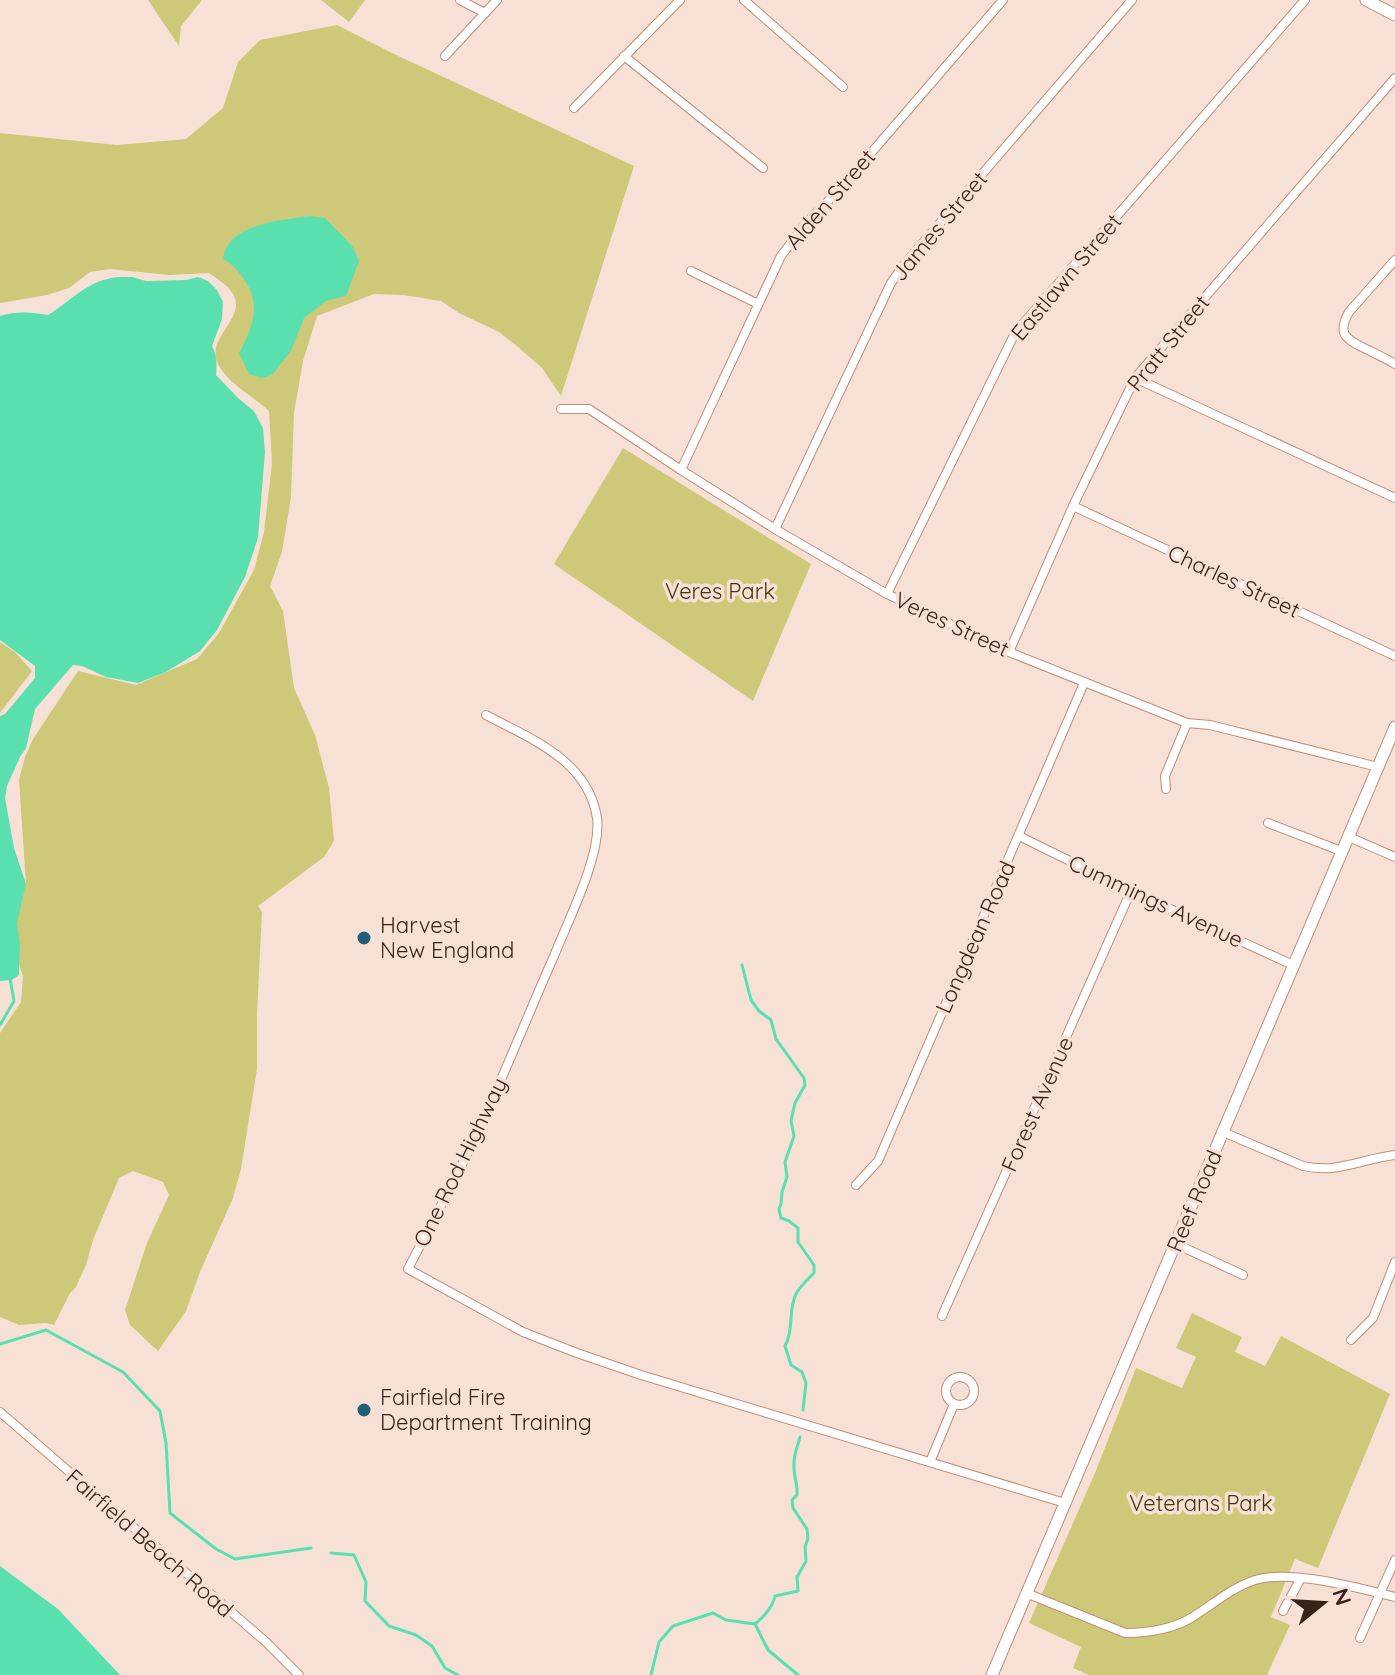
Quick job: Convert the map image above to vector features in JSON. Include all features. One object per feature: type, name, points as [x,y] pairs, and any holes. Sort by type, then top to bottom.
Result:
[{"type":"street","points":[[460,0],[485,13]]},
{"type":"street","points":[[445,56],[497,0]]},
{"type":"street","points":[[574,108],[680,0]]},
{"type":"street","points":[[744,0],[843,87]]},
{"type":"street","name":"Alden Street","points":[[681,470],[781,256],[807,222],[840,189],[1003,0]]},
{"type":"street","name":"James Street","points":[[775,529],[891,283],[1132,0]]},
{"type":"street","name":"Eastlawn Street","points":[[887,594],[1015,333],[1305,0]]},
{"type":"street","points":[[1366,0],[1395,15]]},
{"type":"street","points":[[624,56],[763,168]]},
{"type":"street","name":"Pratt Street","points":[[1009,652],[1073,506],[1135,378],[1395,78]]},
{"type":"street","points":[[1395,260],[1349,312],[1343,330],[1349,341],[1395,364]]},
{"type":"street","points":[[691,271],[758,304]]},
{"type":"street","points":[[1135,378],[1395,498]]},
{"type":"street","name":"Veres Street","points":[[561,409],[589,409],[775,529],[887,594],[1009,652],[1187,723],[1210,725],[1378,767]]},
{"type":"street","name":"Charles Street","points":[[1073,506],[1395,656]]},
{"type":"street","name":"Longdean Road","points":[[856,1185],[878,1161],[1084,683]]},
{"type":"street","name":"One Rod Highway","points":[[486,715],[555,752],[576,773],[596,817],[595,848],[568,921],[476,1135],[408,1269],[523,1332],[577,1353],[1065,1503]]},
{"type":"street","points":[[1166,789],[1165,776],[1187,723]]},
{"type":"street","name":"Reef Road","points":[[992,1675],[1395,727]]},
{"type":"street","points":[[1268,823],[1341,851]]},
{"type":"street","name":"Cummings Avenue","points":[[1019,836],[1293,965]]},
{"type":"street","points":[[1349,837],[1395,857]]},
{"type":"street","name":"Forest Avenue","points":[[942,1316],[1131,891]]},
{"type":"street","points":[[1223,1132],[1316,1169],[1339,1168],[1395,1155]]},
{"type":"street","points":[[1176,1244],[1243,1275]]},
{"type":"street","points":[[1351,1340],[1373,1318],[1395,1262]]},
{"type":"street","points":[[930,1462],[954,1404]]},
{"type":"street","name":"Fairfield Beach Road","points":[[0,1412],[266,1642],[299,1675]]},
{"type":"street","points":[[1360,1638],[1395,1560]]},
{"type":"street","points":[[1283,1611],[1301,1578]]},
{"type":"street","points":[[1026,1593],[1125,1633],[1142,1633],[1188,1620],[1241,1586],[1258,1579],[1301,1578],[1395,1597]]},
{"type":"green space","points":[[148,0],[202,0],[181,26],[179,46]]},
{"type":"green space","points":[[321,0],[365,0],[349,22]]},
{"type":"green space","points":[[337,25],[634,166],[561,396],[542,368],[518,347],[499,332],[441,301],[374,294],[317,316],[303,361],[294,413],[291,497],[282,552],[270,586],[283,611],[294,688],[315,735],[329,788],[334,841],[324,857],[258,906],[262,912],[257,1069],[241,1169],[233,1198],[186,1311],[158,1351],[130,1325],[125,1310],[147,1243],[169,1195],[163,1182],[133,1171],[119,1178],[86,1265],[54,1325],[19,1325],[0,1317],[0,1033],[21,1002],[23,977],[3,909],[26,883],[19,780],[25,757],[33,739],[78,671],[136,685],[197,659],[219,633],[254,570],[264,532],[272,464],[269,411],[234,384],[218,364],[215,354],[217,345],[235,312],[236,303],[228,288],[209,273],[169,275],[110,269],[90,272],[69,288],[47,295],[0,303],[0,133],[117,145],[186,139],[223,108],[238,62],[260,40]]},
{"type":"green space","name":"Veres Park","points":[[623,448],[811,564],[753,701],[554,564]]},
{"type":"green space","points":[[0,642],[15,652],[32,671],[0,713]]},
{"type":"green space","name":"Veterans Park","points":[[1192,1313],[1242,1337],[1235,1352],[1265,1366],[1281,1336],[1390,1394],[1318,1568],[1295,1559],[1271,1617],[1290,1625],[1267,1675],[1089,1675],[1073,1668],[1081,1647],[1029,1623],[1095,1473],[1136,1368],[1182,1388],[1196,1357],[1176,1348]]},
{"type":"shaded area","points":[[310,216],[325,218],[353,247],[359,261],[346,296],[326,301],[304,318],[291,351],[272,375],[262,378],[249,374],[239,353],[251,326],[253,299],[240,274],[223,259],[227,247],[234,238],[257,226]]},
{"type":"shaded area","points":[[118,277],[146,281],[198,277],[217,290],[223,302],[222,319],[212,346],[216,375],[254,411],[263,428],[265,452],[258,538],[245,577],[217,630],[200,651],[166,672],[138,683],[106,677],[73,665],[35,709],[26,748],[7,786],[5,798],[14,848],[26,884],[17,923],[19,975],[12,980],[0,981],[0,716],[35,678],[35,666],[0,640],[0,316],[24,312],[48,315],[89,286]]},
{"type":"shaded area","points":[[0,1566],[58,1609],[120,1675],[0,1675]]},
{"type":"waterway","points":[[742,965],[751,1000],[771,1020],[776,1039],[804,1078],[805,1085],[795,1103],[791,1121],[794,1136],[785,1162],[787,1177],[779,1209],[781,1218],[798,1228],[798,1242],[814,1265],[814,1273],[796,1294],[785,1346],[791,1365],[802,1372],[806,1383],[803,1410]]},
{"type":"waterway","points":[[0,1025],[14,1001],[10,978]]},
{"type":"waterway","points":[[0,1344],[46,1330],[123,1372],[160,1411],[166,1443],[170,1513],[216,1549],[235,1559],[311,1548]]},
{"type":"waterway","points":[[755,1624],[768,1611],[775,1596],[798,1591],[797,1577],[806,1561],[807,1529],[793,1508],[792,1500],[797,1495],[794,1463],[800,1437]]},
{"type":"waterway","points":[[331,1553],[354,1555],[366,1582],[365,1601],[389,1626],[416,1635],[432,1646],[445,1668],[458,1675]]},
{"type":"waterway","points":[[651,1675],[659,1642],[673,1626],[713,1613],[726,1620],[755,1624],[768,1650],[798,1675]]},
{"type":"place","name":"Harvest New England","points":[[364,938]]},
{"type":"place","name":"Fairfield Fire Department Training","points":[[364,1410]]}]
